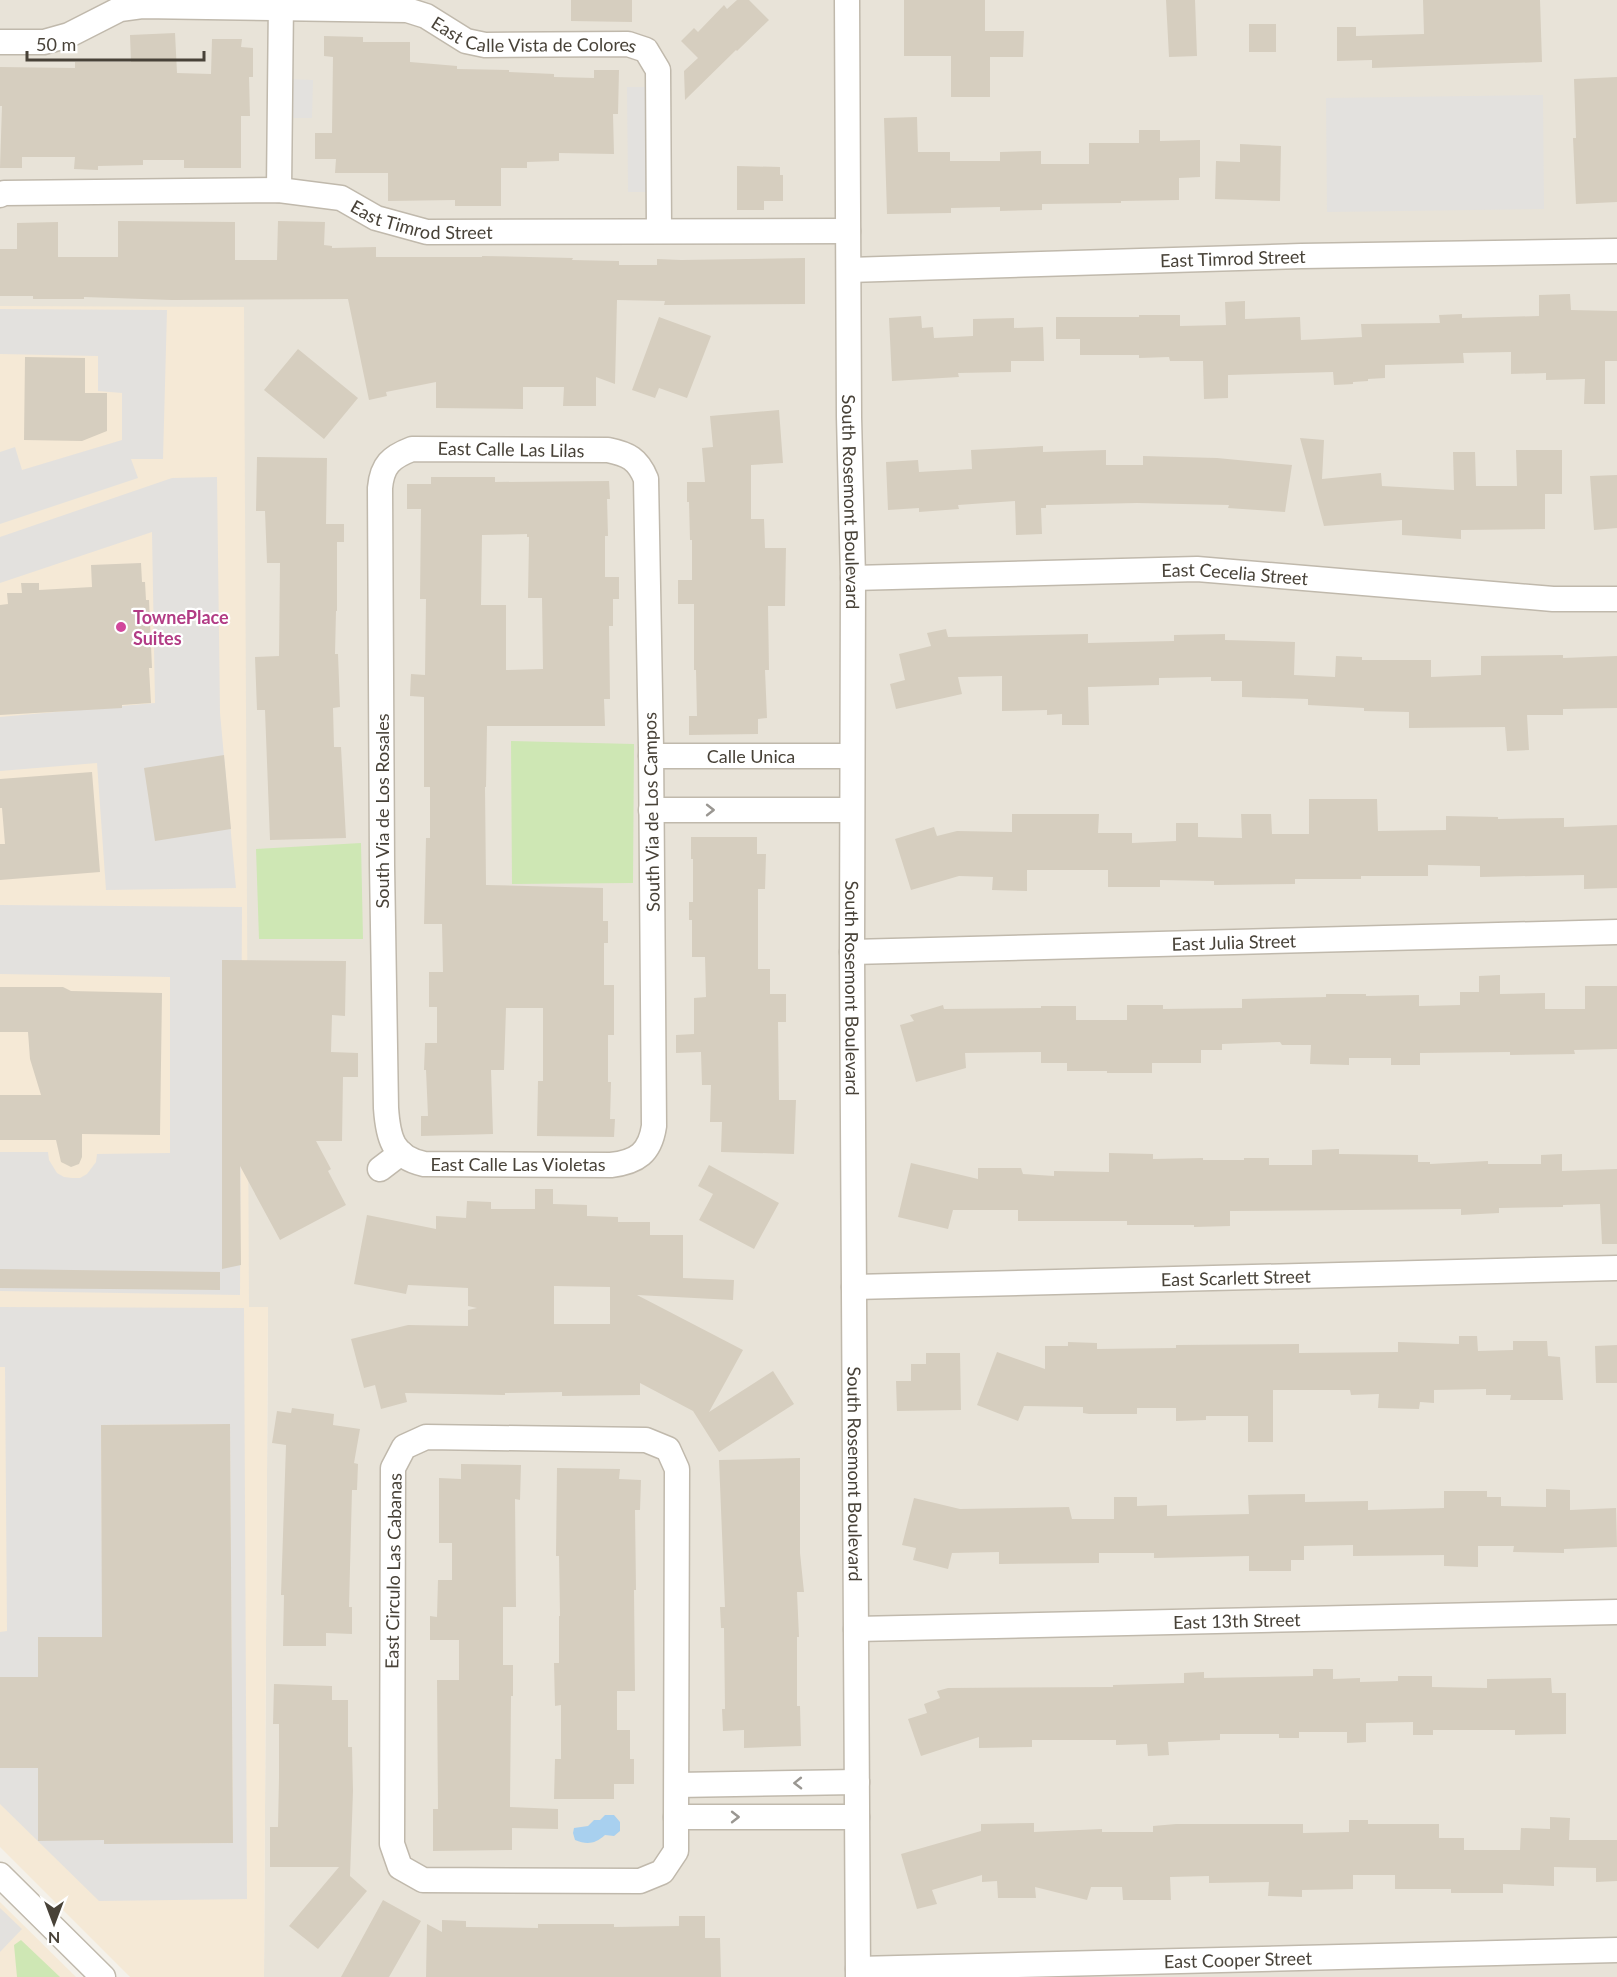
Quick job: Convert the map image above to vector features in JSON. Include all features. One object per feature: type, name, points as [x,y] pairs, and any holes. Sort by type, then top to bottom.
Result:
[{"type":"street","name":"South Rosemont Boulevard","points":[[847,0],[849,417],[853,578],[851,810],[858,1973]]},
{"type":"street","name":"East Calle Vista de Colores","points":[[0,42],[44,42],[69,35],[120,9],[142,6],[281,4],[407,10],[426,16],[466,41],[486,45],[628,44],[646,50],[658,69],[658,230]]},
{"type":"street","points":[[279,190],[281,4]]},
{"type":"street","name":"East Timrod Street","points":[[0,195],[4,193],[279,190],[341,198],[376,218],[427,231],[848,231]]},
{"type":"street","name":"East Timrod Street","points":[[849,270],[1301,256],[1617,251]]},
{"type":"street","name":"East Calle Las Lilas","points":[[385,459],[412,449],[608,450],[646,457]]},
{"type":"street","name":"South Via de Los Campos","points":[[644,1164],[654,1126],[646,457]]},
{"type":"street","name":"South Via de Los Rosales","points":[[385,459],[380,488],[386,1108],[388,1135],[401,1153]]},
{"type":"street","name":"East Cecelia Street","points":[[853,578],[1197,569],[1554,599],[1617,599]]},
{"type":"street","name":"Calle Unica","points":[[651,756],[851,756]]},
{"type":"street","points":[[651,810],[851,810]]},
{"type":"street","name":"East Julia Street","points":[[852,952],[1617,932]]},
{"type":"street","points":[[380,1168],[401,1153]]},
{"type":"street","name":"East Calle Las Violetas","points":[[401,1153],[412,1161],[433,1165],[611,1165],[629,1162],[644,1164]]},
{"type":"street","name":"East Scarlett Street","points":[[854,1287],[1617,1268]]},
{"type":"street","name":"East Circulo Las Cabanas","points":[[426,1437],[450,1437],[646,1440],[668,1449],[677,1469],[676,1817],[676,1851],[662,1872],[640,1881],[423,1880],[400,1867],[392,1844],[393,1468],[404,1448],[426,1437]]},
{"type":"street","name":"East 13th Street","points":[[856,1629],[1617,1612]]},
{"type":"street","points":[[676,1785],[857,1782]]},
{"type":"street","points":[[676,1817],[857,1817]]},
{"type":"street","points":[[0,1875],[103,1977]]},
{"type":"street","name":"East Cooper Street","points":[[858,1973],[1617,1950]]},
{"type":"shaded area","points":[[0,0],[1617,0],[1617,1977],[264,1977],[268,1308],[249,1307],[0,306]]},
{"type":"shaded area","points":[[286,79],[313,80],[312,118],[286,118]]},
{"type":"shaded area","points":[[627,87],[649,87],[651,192],[628,192]]},
{"type":"shaded area","points":[[1543,95],[1544,209],[1327,212],[1326,98]]},
{"type":"shaded area","points":[[0,306],[244,307],[249,1307],[268,1307],[264,1977],[130,1977],[0,1847]]},
{"type":"shaded area","points":[[0,309],[167,310],[163,459],[131,459],[138,478],[0,524],[0,452],[15,447],[22,470],[122,440],[122,393],[98,391],[98,356],[0,354]]},
{"type":"shaded area","points":[[217,477],[220,713],[236,888],[106,890],[97,763],[0,771],[0,717],[155,703],[152,532],[0,583],[0,537],[172,478]]},
{"type":"shaded area","points":[[0,905],[242,907],[240,1295],[0,1291],[0,1152],[48,1152],[49,1160],[57,1173],[72,1178],[80,1178],[87,1174],[96,1162],[97,1154],[170,1153],[170,977],[0,974]]},
{"type":"shaded area","points":[[0,1307],[244,1308],[247,1899],[99,1901],[0,1804],[0,1632],[7,1631],[5,1367],[0,1367]],"holes":[[[230,1424],[233,1843],[104,1844],[101,1425]]]},
{"type":"shaded area","points":[[0,1902],[76,1977],[0,1977]]},
{"type":"shaded area","points":[[0,1908],[22,1929],[0,1952]]},
{"type":"green space","points":[[511,741],[634,744],[633,883],[512,884]]},
{"type":"green space","points":[[361,843],[363,939],[259,939],[256,849]]},
{"type":"green space","points":[[21,1940],[60,1977],[17,1977],[14,1945]]},
{"type":"water","points":[[605,1815],[614,1815],[620,1822],[620,1831],[614,1836],[605,1835],[591,1843],[575,1840],[574,1828],[588,1826]]},
{"type":"building","points":[[571,0],[632,0],[632,22],[571,21]]},
{"type":"building","points":[[737,0],[749,0],[769,20],[685,100],[684,71],[698,58],[681,41],[694,28],[698,32],[724,5],[727,9]]},
{"type":"building","points":[[904,0],[985,0],[985,31],[1024,31],[1023,57],[990,57],[990,97],[951,97],[951,56],[904,56]]},
{"type":"building","points":[[1166,0],[1195,0],[1197,56],[1169,57]]},
{"type":"building","points":[[1423,0],[1540,0],[1542,62],[1372,68],[1372,60],[1337,61],[1337,27],[1356,27],[1356,36],[1424,34]]},
{"type":"building","points":[[1249,24],[1276,24],[1276,52],[1249,52]]},
{"type":"building","points":[[175,33],[177,73],[211,74],[212,39],[242,39],[241,47],[253,48],[253,77],[249,77],[250,116],[241,116],[241,168],[184,168],[184,160],[143,160],[143,165],[98,166],[98,170],[74,169],[75,157],[22,157],[22,168],[0,168],[2,106],[0,106],[0,67],[75,68],[75,62],[131,62],[130,35]]},
{"type":"building","points":[[324,36],[363,37],[363,42],[410,42],[410,62],[457,66],[457,69],[509,70],[509,72],[554,74],[554,77],[594,78],[594,70],[619,70],[618,114],[613,114],[614,154],[559,153],[559,161],[527,162],[527,168],[501,168],[501,206],[455,206],[455,200],[388,201],[388,173],[335,173],[336,159],[315,159],[315,133],[332,133],[333,57],[324,56]]},
{"type":"building","points":[[1617,77],[1617,202],[1576,204],[1573,138],[1576,138],[1574,79]]},
{"type":"building","points":[[917,117],[918,152],[950,152],[950,161],[1000,161],[1000,152],[1041,151],[1041,164],[1089,164],[1089,143],[1139,143],[1139,130],[1160,130],[1160,141],[1200,140],[1200,177],[1179,178],[1179,200],[1042,204],[1042,210],[1000,211],[1000,207],[951,208],[951,213],[887,214],[884,118]]},
{"type":"building","points":[[1240,144],[1281,146],[1280,201],[1215,199],[1216,161],[1240,162]]},
{"type":"building","points":[[737,166],[780,167],[780,175],[783,175],[783,201],[764,201],[764,210],[737,210]]},
{"type":"building","points":[[118,221],[235,222],[235,260],[277,260],[278,221],[325,222],[324,245],[332,246],[332,248],[376,247],[376,257],[573,258],[572,260],[619,261],[619,265],[657,265],[657,259],[805,258],[805,304],[664,305],[665,301],[617,300],[615,384],[596,377],[596,406],[563,406],[564,387],[523,387],[523,409],[436,408],[436,382],[386,392],[387,396],[369,400],[348,299],[172,300],[84,297],[84,299],[33,299],[33,296],[0,296],[0,249],[17,249],[17,223],[58,222],[58,257],[118,257]]},
{"type":"building","points":[[1570,294],[1571,310],[1617,311],[1617,361],[1605,361],[1605,404],[1584,404],[1585,379],[1546,380],[1546,373],[1511,374],[1511,352],[1463,353],[1464,363],[1385,365],[1385,378],[1368,379],[1368,381],[1353,382],[1353,384],[1334,385],[1333,372],[1228,375],[1228,398],[1204,399],[1203,361],[1170,361],[1169,357],[1139,358],[1139,355],[1080,355],[1080,339],[1056,339],[1056,317],[1180,315],[1180,326],[1226,325],[1225,302],[1245,301],[1245,319],[1300,317],[1301,340],[1362,337],[1361,324],[1440,323],[1439,315],[1462,314],[1462,318],[1539,316],[1539,295]]},
{"type":"building","points":[[921,316],[922,328],[933,327],[934,338],[973,336],[973,319],[1014,318],[1014,328],[1043,327],[1044,361],[1011,361],[1011,372],[958,373],[959,377],[892,381],[889,318]]},
{"type":"building","points":[[659,317],[711,336],[687,398],[659,388],[655,398],[632,390]]},
{"type":"building","points":[[298,349],[358,398],[324,439],[264,390]]},
{"type":"building","points":[[25,357],[85,358],[85,393],[107,393],[107,431],[82,441],[24,440]]},
{"type":"building","points":[[779,410],[783,463],[751,465],[751,519],[764,519],[765,548],[786,548],[785,606],[768,606],[769,670],[765,670],[767,718],[758,719],[758,734],[689,735],[689,716],[697,716],[694,604],[678,604],[678,580],[692,580],[692,540],[690,540],[687,482],[705,482],[702,448],[713,447],[710,416]]},
{"type":"building","points":[[1300,438],[1324,440],[1322,479],[1381,473],[1382,486],[1454,490],[1453,452],[1475,452],[1476,486],[1517,486],[1516,450],[1562,450],[1562,494],[1545,494],[1545,529],[1461,530],[1461,539],[1402,535],[1402,520],[1324,526]]},
{"type":"building","points":[[1043,446],[1043,452],[1106,450],[1106,465],[1143,465],[1143,456],[1217,458],[1292,465],[1285,512],[1228,508],[1229,505],[1137,503],[1046,505],[1046,508],[1041,508],[1042,534],[1016,535],[1015,501],[958,505],[959,509],[919,512],[919,508],[888,510],[886,462],[918,460],[919,472],[972,469],[971,450]]},
{"type":"building","points":[[257,457],[327,458],[326,524],[344,524],[344,542],[337,542],[335,654],[338,654],[340,707],[333,708],[334,747],[341,747],[346,838],[270,840],[265,710],[257,710],[255,657],[279,656],[280,563],[267,563],[265,511],[256,511]]},
{"type":"building","points":[[1617,475],[1617,528],[1594,530],[1590,476]]},
{"type":"building","points":[[431,477],[495,477],[495,482],[609,481],[605,577],[619,577],[619,599],[613,599],[613,626],[609,626],[610,699],[604,699],[605,726],[487,726],[485,787],[486,885],[603,888],[603,921],[608,921],[608,943],[604,943],[604,985],[614,985],[614,1035],[608,1035],[608,1082],[611,1082],[610,1119],[615,1119],[614,1137],[537,1136],[538,1081],[543,1081],[543,1008],[506,1008],[504,1070],[491,1070],[493,1134],[421,1136],[421,1116],[428,1116],[426,1070],[424,1070],[425,1043],[437,1043],[437,1007],[429,1007],[429,972],[443,972],[442,924],[424,924],[426,838],[430,838],[430,787],[424,787],[424,697],[410,696],[411,674],[425,675],[426,599],[420,599],[421,509],[407,509],[407,484],[431,484]],"holes":[[[527,534],[529,537],[528,598],[542,598],[543,669],[506,670],[506,605],[481,605],[482,535]]]},
{"type":"building","name":"TownePlace Suites","points":[[141,563],[142,582],[145,582],[146,600],[149,600],[151,703],[122,705],[122,708],[0,715],[0,605],[8,604],[7,593],[22,593],[21,583],[39,583],[39,590],[92,587],[91,565]]},
{"type":"building","points":[[946,629],[948,637],[1088,634],[1088,643],[1174,641],[1174,635],[1225,634],[1225,640],[1295,642],[1294,675],[1335,677],[1336,656],[1362,657],[1362,660],[1431,660],[1431,677],[1481,675],[1481,656],[1563,655],[1563,658],[1617,656],[1617,708],[1563,709],[1563,715],[1527,715],[1529,750],[1507,751],[1505,727],[1409,728],[1409,712],[1364,711],[1364,708],[1308,705],[1308,699],[1242,697],[1242,681],[1211,681],[1211,677],[1159,678],[1159,685],[1088,687],[1089,725],[1062,725],[1062,714],[1047,715],[1047,710],[1002,711],[1002,676],[958,677],[962,694],[896,709],[890,684],[905,680],[899,654],[931,646],[927,633]]},
{"type":"building","points":[[224,755],[231,829],[155,841],[144,768]]},
{"type":"building","points":[[92,772],[100,872],[0,880],[0,844],[5,844],[2,808],[0,808],[0,779]]},
{"type":"building","points":[[1309,799],[1377,799],[1378,831],[1446,830],[1446,816],[1498,817],[1498,819],[1564,818],[1564,827],[1617,825],[1617,888],[1584,889],[1584,875],[1480,877],[1480,866],[1428,865],[1428,876],[1295,879],[1295,884],[1214,885],[1214,881],[1160,880],[1160,887],[1108,887],[1108,870],[1027,870],[1027,891],[992,890],[993,877],[959,876],[911,890],[895,839],[934,827],[937,836],[957,831],[1012,832],[1012,814],[1099,814],[1098,833],[1132,833],[1132,843],[1176,841],[1176,823],[1198,823],[1198,837],[1242,838],[1241,814],[1271,814],[1272,834],[1309,834]]},
{"type":"building","points":[[691,837],[757,837],[757,854],[766,854],[765,889],[758,889],[758,969],[770,969],[770,994],[786,994],[786,1022],[778,1022],[779,1100],[796,1100],[794,1154],[721,1152],[722,1122],[710,1122],[711,1085],[702,1085],[701,1052],[676,1053],[676,1035],[694,1034],[694,998],[706,997],[705,957],[692,957],[692,920],[689,920],[689,902],[693,902]]},
{"type":"building","points":[[222,960],[346,961],[345,1016],[332,1015],[331,1052],[358,1053],[358,1077],[343,1077],[342,1141],[316,1141],[331,1169],[328,1171],[346,1205],[280,1240],[240,1166],[241,1265],[222,1269]]},
{"type":"building","points":[[1500,975],[1500,994],[1545,993],[1545,1009],[1585,1009],[1585,986],[1617,986],[1617,1049],[1574,1050],[1575,1054],[1420,1053],[1420,1065],[1391,1065],[1391,1058],[1349,1058],[1349,1065],[1310,1064],[1311,1045],[1282,1045],[1280,1042],[1222,1044],[1222,1050],[1201,1050],[1201,1063],[1152,1063],[1152,1073],[1067,1071],[1067,1063],[1041,1063],[1041,1052],[965,1053],[966,1068],[916,1082],[900,1025],[914,1021],[910,1015],[943,1005],[944,1009],[1076,1006],[1076,1020],[1127,1020],[1127,1005],[1163,1005],[1163,1009],[1242,1008],[1242,999],[1326,997],[1326,994],[1419,995],[1419,1006],[1460,1005],[1460,992],[1479,992],[1479,976]]},
{"type":"building","points":[[0,987],[63,987],[71,991],[162,993],[160,1135],[82,1134],[82,1157],[79,1164],[71,1167],[61,1162],[56,1140],[0,1140],[0,1095],[41,1095],[30,1059],[28,1032],[0,1032]]},
{"type":"building","points":[[1339,1149],[1339,1154],[1418,1155],[1418,1162],[1430,1162],[1430,1164],[1488,1161],[1488,1164],[1541,1164],[1541,1155],[1562,1154],[1562,1171],[1617,1169],[1617,1244],[1602,1244],[1600,1204],[1499,1208],[1499,1213],[1461,1215],[1461,1209],[1230,1211],[1230,1226],[1194,1227],[1194,1225],[1127,1225],[1127,1221],[1018,1221],[1018,1210],[953,1210],[948,1229],[898,1217],[911,1163],[978,1179],[978,1168],[1021,1168],[1023,1174],[1054,1176],[1054,1171],[1109,1172],[1109,1153],[1153,1154],[1153,1159],[1269,1158],[1269,1165],[1312,1165],[1312,1150]]},
{"type":"building","points":[[709,1165],[779,1203],[754,1249],[699,1220],[713,1194],[698,1186]]},
{"type":"building","points":[[535,1189],[553,1189],[553,1204],[587,1205],[587,1216],[618,1217],[618,1222],[650,1222],[650,1235],[683,1235],[683,1278],[734,1280],[733,1300],[637,1295],[743,1350],[709,1412],[773,1371],[794,1404],[719,1452],[693,1411],[640,1383],[640,1395],[562,1396],[562,1392],[505,1393],[505,1395],[405,1393],[407,1402],[381,1409],[375,1385],[364,1388],[351,1339],[408,1325],[468,1326],[468,1310],[477,1308],[468,1306],[468,1288],[408,1285],[406,1294],[354,1284],[367,1215],[436,1229],[436,1216],[466,1218],[467,1201],[491,1202],[491,1209],[535,1209]],"holes":[[[554,1286],[610,1287],[610,1324],[554,1324]]]},
{"type":"building","points":[[0,1269],[220,1272],[220,1290],[0,1288]]},
{"type":"building","points":[[1459,1336],[1477,1336],[1478,1351],[1513,1350],[1513,1341],[1547,1341],[1548,1356],[1560,1357],[1563,1400],[1510,1400],[1511,1395],[1486,1395],[1486,1389],[1434,1390],[1434,1403],[1420,1402],[1419,1409],[1378,1408],[1379,1394],[1351,1395],[1350,1390],[1273,1390],[1273,1442],[1248,1442],[1248,1416],[1206,1416],[1206,1420],[1176,1421],[1176,1408],[1137,1408],[1137,1414],[1089,1414],[1083,1413],[1083,1407],[1024,1406],[1018,1421],[977,1405],[997,1352],[1045,1369],[1045,1346],[1068,1346],[1068,1342],[1097,1343],[1097,1349],[1176,1348],[1176,1345],[1299,1344],[1299,1353],[1398,1352],[1398,1342],[1459,1344]]},
{"type":"building","points":[[1617,1345],[1617,1383],[1596,1383],[1595,1346]]},
{"type":"building","points":[[926,1353],[960,1353],[961,1410],[897,1411],[896,1381],[911,1381],[911,1364],[926,1364]]},
{"type":"building","points":[[292,1408],[334,1414],[333,1425],[360,1429],[354,1463],[358,1464],[357,1490],[352,1490],[349,1607],[352,1607],[352,1634],[326,1633],[326,1646],[283,1646],[284,1595],[281,1595],[286,1445],[272,1443],[277,1411],[291,1413]]},
{"type":"building","points":[[230,1424],[233,1843],[104,1844],[104,1840],[38,1841],[38,1768],[0,1768],[0,1677],[38,1677],[38,1637],[102,1637],[101,1425]]},
{"type":"building","points":[[800,1458],[800,1553],[804,1592],[797,1592],[799,1637],[797,1637],[797,1706],[800,1706],[801,1746],[744,1748],[744,1730],[723,1731],[724,1628],[721,1628],[720,1607],[725,1607],[719,1460]]},
{"type":"building","points":[[461,1464],[521,1465],[520,1500],[515,1499],[516,1607],[503,1607],[503,1665],[513,1665],[510,1807],[558,1809],[558,1829],[512,1828],[512,1850],[433,1851],[433,1809],[438,1809],[437,1680],[459,1680],[459,1640],[430,1640],[430,1616],[437,1617],[438,1580],[452,1580],[452,1543],[439,1543],[439,1478],[461,1479]]},
{"type":"building","points":[[557,1468],[620,1469],[619,1479],[641,1480],[640,1510],[635,1510],[635,1691],[617,1691],[617,1730],[630,1730],[630,1759],[634,1759],[634,1784],[614,1784],[614,1799],[554,1799],[555,1759],[561,1759],[561,1705],[555,1706],[554,1663],[559,1663],[560,1616],[559,1556],[556,1556]]},
{"type":"building","points":[[1546,1489],[1570,1490],[1570,1510],[1616,1508],[1617,1547],[1564,1549],[1564,1553],[1513,1552],[1514,1546],[1478,1546],[1478,1567],[1444,1566],[1444,1555],[1353,1556],[1353,1545],[1304,1546],[1304,1560],[1291,1560],[1291,1571],[1249,1571],[1249,1556],[1154,1558],[1154,1553],[1099,1553],[1099,1563],[999,1564],[999,1552],[952,1553],[948,1569],[913,1560],[916,1548],[902,1545],[914,1498],[960,1509],[1069,1507],[1072,1519],[1114,1519],[1114,1497],[1137,1497],[1137,1506],[1167,1505],[1167,1516],[1249,1514],[1248,1495],[1305,1494],[1305,1502],[1368,1501],[1368,1510],[1444,1508],[1444,1491],[1487,1491],[1487,1497],[1501,1497],[1501,1506],[1546,1507]]},
{"type":"building","points":[[1313,1669],[1333,1669],[1333,1679],[1360,1678],[1360,1682],[1398,1681],[1398,1676],[1432,1676],[1432,1687],[1487,1688],[1487,1679],[1551,1678],[1552,1693],[1566,1693],[1566,1734],[1515,1735],[1515,1730],[1433,1730],[1433,1735],[1413,1735],[1413,1722],[1366,1723],[1366,1742],[1347,1743],[1347,1732],[1299,1732],[1299,1738],[1279,1738],[1279,1734],[1220,1734],[1220,1740],[1168,1742],[1169,1755],[1148,1756],[1147,1744],[1116,1745],[1116,1740],[1032,1740],[1032,1747],[979,1748],[979,1737],[921,1756],[908,1719],[927,1713],[924,1704],[940,1698],[937,1691],[948,1688],[1113,1687],[1113,1685],[1184,1683],[1184,1673],[1204,1672],[1204,1678],[1313,1676]]},
{"type":"building","points":[[274,1684],[332,1686],[332,1700],[348,1700],[348,1747],[352,1747],[353,1791],[350,1876],[367,1891],[318,1949],[289,1926],[339,1867],[270,1867],[270,1827],[278,1827],[279,1724],[273,1724]]},
{"type":"building","points":[[1550,1817],[1570,1818],[1569,1840],[1617,1840],[1617,1881],[1596,1882],[1596,1868],[1554,1867],[1554,1886],[1503,1884],[1503,1893],[1451,1893],[1451,1889],[1395,1889],[1395,1875],[1353,1875],[1353,1889],[1302,1890],[1302,1897],[1268,1896],[1269,1882],[1209,1883],[1209,1876],[1170,1877],[1171,1900],[1123,1900],[1122,1887],[1091,1887],[1087,1900],[1035,1887],[1036,1898],[998,1898],[997,1881],[982,1882],[982,1875],[932,1890],[937,1904],[917,1909],[901,1854],[981,1831],[981,1824],[1034,1823],[1034,1832],[1102,1829],[1102,1832],[1153,1832],[1153,1826],[1176,1824],[1303,1824],[1303,1833],[1349,1832],[1349,1820],[1368,1820],[1368,1824],[1439,1824],[1439,1838],[1464,1838],[1464,1850],[1520,1850],[1521,1828],[1550,1829]]},
{"type":"building","points":[[383,1900],[421,1921],[389,1977],[341,1977]]},
{"type":"building","points":[[679,1916],[705,1916],[705,1938],[720,1938],[721,1977],[426,1977],[427,1924],[442,1932],[442,1920],[466,1921],[466,1927],[538,1928],[538,1924],[614,1924],[614,1927],[679,1926]]},
{"type":"place","name":"TownePlace Suites","points":[[121,627]]}]
